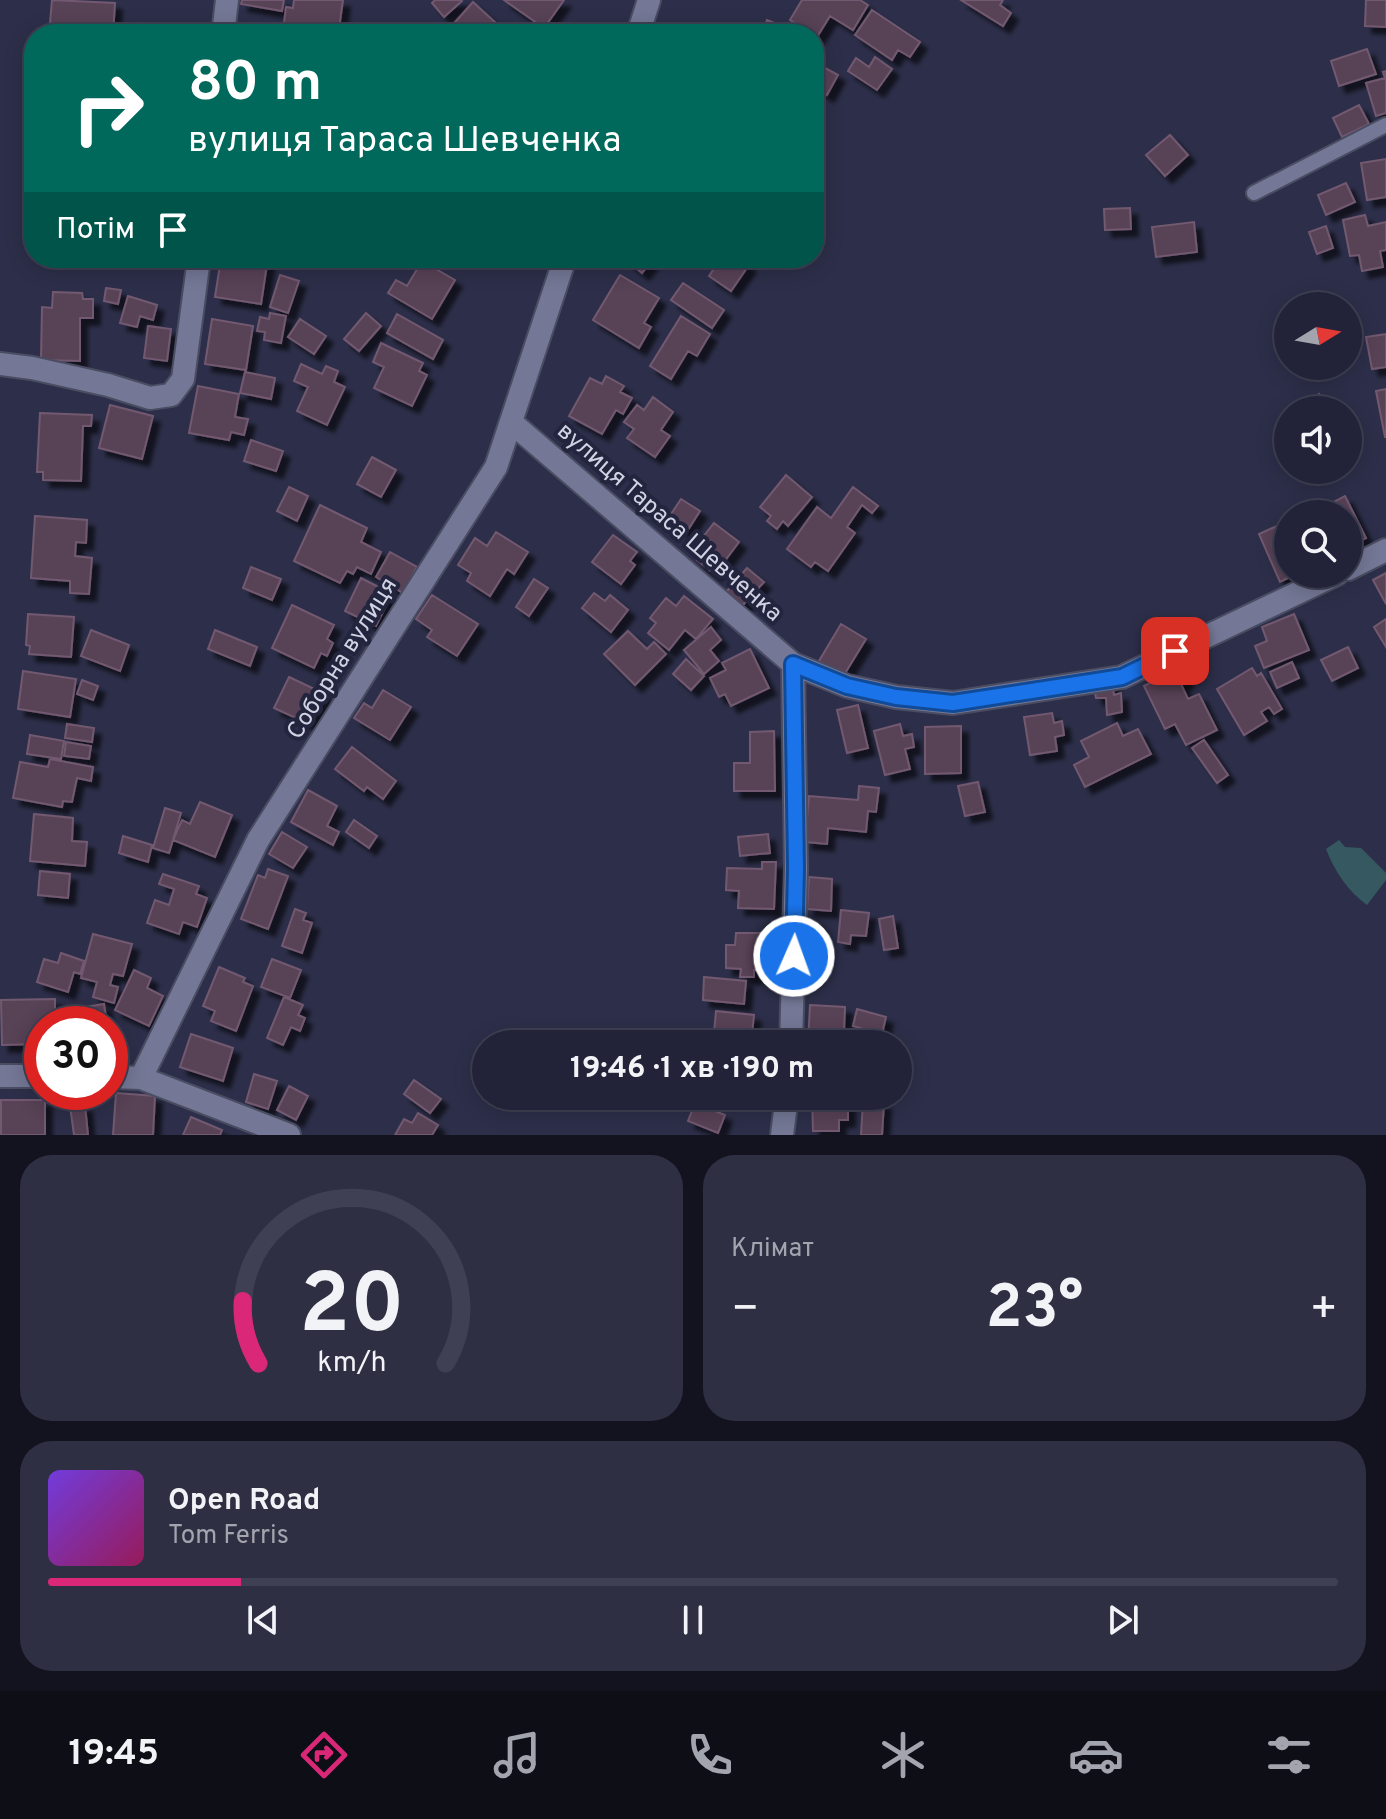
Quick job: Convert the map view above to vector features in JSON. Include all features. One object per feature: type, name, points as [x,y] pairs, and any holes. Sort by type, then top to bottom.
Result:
[{"type":"street","points":[[224,24],[227,0]]},
{"type":"street","points":[[641,24],[649,0]]},
{"type":"street","points":[[0,364],[108,385],[150,398],[171,395],[183,379],[198,268]]},
{"type":"street","name":"Соборна вулиця","points":[[141,1078],[258,840],[496,467],[562,268]]},
{"type":"street","name":"вулиця Тараса Шевченка","points":[[511,422],[793,664],[847,686],[896,697],[953,703],[1122,677],[1308,588]]},
{"type":"street","points":[[1362,562],[1386,550]]},
{"type":"street","points":[[791,1030],[796,869],[793,664]]},
{"type":"street","points":[[0,1076],[24,1076]]},
{"type":"street","points":[[128,1078],[141,1078],[289,1135]]},
{"type":"street","points":[[782,1135],[785,1110]]},
{"type":"lane","points":[[1254,193],[1386,125]]},
{"type":"shaded area","points":[[1339,840],[1345,847],[1361,848],[1386,873],[1386,880],[1367,905],[1348,887],[1326,849]]},
{"type":"building","points":[[52,0],[115,3],[114,24],[50,24]]},
{"type":"building","points":[[242,0],[284,0],[282,11],[241,4]]},
{"type":"building","points":[[294,0],[343,0],[340,24],[284,23],[286,7],[293,8]]},
{"type":"building","points":[[435,0],[462,1],[444,17],[432,3]]},
{"type":"building","points":[[504,0],[564,0],[547,24],[538,24]]},
{"type":"building","points":[[802,0],[860,0],[868,5],[853,30],[830,16],[824,26],[796,24],[790,20]]},
{"type":"building","points":[[961,0],[1003,0],[1000,5],[1011,13],[1003,26]]},
{"type":"building","points":[[1366,0],[1386,0],[1386,27],[1365,26]]},
{"type":"building","points":[[473,2],[496,23],[495,24],[453,24]]},
{"type":"building","points":[[872,10],[920,42],[910,57],[898,50],[892,60],[855,35]]},
{"type":"building","points":[[1367,49],[1376,74],[1339,86],[1331,61]]},
{"type":"building","points":[[875,57],[892,69],[877,90],[848,71],[856,58],[869,67]]},
{"type":"building","points":[[824,67],[838,75],[827,95],[824,93]]},
{"type":"building","points":[[1386,71],[1386,113],[1376,116],[1366,83],[1385,78],[1383,72]]},
{"type":"building","points":[[1359,105],[1369,124],[1342,137],[1333,118]]},
{"type":"building","points":[[1170,135],[1188,155],[1165,176],[1146,155]]},
{"type":"building","points":[[1386,159],[1386,197],[1367,200],[1361,163]]},
{"type":"building","points":[[1346,183],[1355,202],[1326,215],[1318,195]]},
{"type":"building","points":[[1130,208],[1131,229],[1105,230],[1104,209]]},
{"type":"building","points":[[1365,215],[1368,226],[1386,222],[1386,250],[1380,251],[1383,267],[1362,271],[1359,255],[1350,256],[1343,220]]},
{"type":"building","points":[[1194,222],[1197,252],[1156,257],[1152,227]]},
{"type":"building","points":[[1326,226],[1333,248],[1317,254],[1309,232]]},
{"type":"building","points":[[219,268],[266,268],[261,304],[215,297]]},
{"type":"building","points":[[418,268],[434,268],[455,280],[432,319],[388,293],[396,280],[407,286]]},
{"type":"building","points":[[714,268],[747,268],[731,291],[709,276]]},
{"type":"building","points":[[280,275],[299,281],[288,313],[270,307]]},
{"type":"building","points":[[620,275],[659,298],[644,323],[651,327],[639,348],[593,320]]},
{"type":"building","points":[[683,283],[724,310],[712,328],[671,300]]},
{"type":"building","points":[[106,288],[121,290],[118,304],[104,301]]},
{"type":"building","points":[[53,292],[82,293],[83,299],[93,299],[93,318],[80,318],[80,361],[41,360],[42,307],[52,308]]},
{"type":"building","points":[[128,296],[157,305],[153,320],[140,316],[137,327],[120,323]]},
{"type":"building","points":[[270,313],[286,316],[281,343],[264,340],[265,332],[257,331],[260,317],[269,319]]},
{"type":"building","points":[[366,313],[381,326],[359,351],[344,339]]},
{"type":"building","points":[[397,314],[443,340],[433,359],[387,333]]},
{"type":"building","points":[[681,316],[710,334],[697,356],[688,351],[671,379],[650,366]]},
{"type":"building","points":[[212,319],[253,326],[246,370],[205,364]]},
{"type":"building","points":[[300,319],[326,336],[314,354],[288,337]]},
{"type":"building","points":[[148,326],[171,329],[167,361],[144,358]]},
{"type":"building","points":[[1386,334],[1386,367],[1372,369],[1366,337]]},
{"type":"building","points":[[381,343],[423,363],[419,371],[427,375],[412,406],[374,388],[384,367],[373,362]]},
{"type":"building","points":[[301,364],[322,374],[326,366],[338,371],[334,382],[345,387],[327,425],[297,411],[308,387],[294,381]]},
{"type":"building","points":[[245,372],[275,378],[271,399],[240,393]]},
{"type":"building","points":[[606,376],[624,386],[620,392],[632,398],[623,414],[616,410],[602,434],[569,416],[590,378],[602,384]]},
{"type":"building","points":[[198,386],[239,394],[235,417],[248,419],[244,435],[231,432],[229,440],[189,433]]},
{"type":"building","points":[[1386,389],[1386,437],[1385,437],[1376,391]]},
{"type":"building","points":[[653,397],[673,412],[661,430],[670,436],[655,457],[627,438],[634,429],[624,422],[637,405],[644,410]]},
{"type":"building","points":[[110,405],[153,416],[142,459],[99,448]]},
{"type":"building","points":[[40,413],[92,415],[91,426],[83,426],[81,481],[43,480],[43,472],[37,472]]},
{"type":"building","points":[[251,440],[283,451],[276,471],[244,461]]},
{"type":"building","points":[[372,457],[396,470],[381,497],[357,484]]},
{"type":"building","points":[[786,475],[812,497],[788,526],[783,521],[777,529],[767,521],[771,516],[760,507]]},
{"type":"building","points":[[289,487],[308,496],[297,521],[277,511]]},
{"type":"building","points":[[853,487],[878,506],[872,513],[862,505],[847,527],[855,533],[828,571],[815,562],[811,567],[787,549],[817,507],[831,518]]},
{"type":"building","points":[[681,499],[700,511],[686,533],[667,520]]},
{"type":"building","points":[[320,505],[367,528],[361,542],[381,552],[371,574],[357,567],[353,574],[347,571],[340,583],[294,561]]},
{"type":"building","points":[[35,516],[87,520],[86,543],[76,542],[75,556],[92,558],[89,594],[70,593],[70,581],[31,578]]},
{"type":"building","points":[[714,523],[739,542],[715,574],[697,560],[710,542],[703,537]]},
{"type":"building","points":[[1274,527],[1274,568],[1259,534]]},
{"type":"building","points":[[496,532],[528,552],[514,574],[507,569],[490,596],[467,581],[471,573],[458,565],[475,538],[487,546]]},
{"type":"building","points":[[613,535],[637,552],[630,561],[635,565],[621,584],[592,562]]},
{"type":"building","points":[[390,552],[417,567],[403,593],[376,577]]},
{"type":"building","points":[[251,567],[281,579],[272,600],[243,588]]},
{"type":"building","points":[[747,568],[764,582],[742,606],[726,592]]},
{"type":"building","points":[[1386,573],[1386,604],[1373,580]]},
{"type":"building","points":[[361,578],[392,594],[376,626],[345,611]]},
{"type":"building","points":[[534,579],[548,588],[529,616],[516,607]]},
{"type":"building","points":[[594,593],[605,601],[610,595],[628,610],[611,632],[582,608]]},
{"type":"building","points":[[432,595],[478,624],[457,656],[427,637],[432,630],[416,619]]},
{"type":"building","points":[[684,596],[713,619],[696,639],[685,630],[669,650],[648,633],[656,623],[650,618],[666,598],[676,606]]},
{"type":"building","points":[[292,605],[334,625],[327,639],[333,643],[327,656],[321,653],[314,668],[272,648]]},
{"type":"building","points":[[28,614],[74,617],[71,657],[29,654],[30,646],[26,645]]},
{"type":"building","points":[[1294,614],[1309,650],[1264,668],[1255,646],[1267,641],[1262,627]]},
{"type":"building","points":[[1386,619],[1386,647],[1374,627]]},
{"type":"building","points":[[841,624],[866,639],[844,675],[819,661]]},
{"type":"building","points":[[711,627],[721,640],[710,650],[719,661],[704,674],[684,650]]},
{"type":"building","points":[[91,630],[129,645],[120,671],[81,656]]},
{"type":"building","points":[[215,630],[257,647],[250,666],[208,649]]},
{"type":"building","points":[[628,631],[647,649],[654,642],[666,654],[635,685],[604,654]]},
{"type":"building","points":[[1348,647],[1358,668],[1332,681],[1321,660]]},
{"type":"building","points":[[750,649],[769,688],[731,706],[725,694],[719,697],[710,678],[726,670],[722,663]]},
{"type":"building","points":[[686,659],[704,676],[691,690],[673,674]]},
{"type":"building","points":[[1292,662],[1299,678],[1277,688],[1270,672]]},
{"type":"building","points":[[1181,667],[1187,680],[1181,684],[1188,699],[1199,694],[1217,730],[1186,745],[1175,724],[1165,729],[1144,686]]},
{"type":"building","points":[[1252,668],[1257,676],[1261,673],[1282,709],[1274,714],[1269,707],[1261,712],[1267,721],[1244,735],[1217,689]]},
{"type":"building","points":[[23,671],[76,679],[70,717],[18,709]]},
{"type":"building","points":[[289,677],[325,694],[311,725],[274,708]]},
{"type":"building","points":[[82,680],[98,686],[93,700],[77,694]]},
{"type":"building","points":[[1112,683],[1114,695],[1121,693],[1122,712],[1107,715],[1106,698],[1096,698],[1094,688]]},
{"type":"building","points":[[383,690],[411,707],[390,740],[354,718],[364,703],[372,708]]},
{"type":"building","points":[[858,705],[868,748],[847,753],[837,710]]},
{"type":"building","points":[[1052,713],[1054,723],[1062,721],[1064,735],[1055,737],[1057,751],[1030,755],[1024,717]]},
{"type":"building","points":[[1117,723],[1123,736],[1138,729],[1151,754],[1085,787],[1074,765],[1089,757],[1081,741]]},
{"type":"building","points":[[67,724],[94,728],[92,742],[65,738]]},
{"type":"building","points":[[900,724],[903,736],[912,734],[914,747],[905,749],[910,769],[885,775],[874,731]]},
{"type":"building","points":[[961,726],[961,773],[925,774],[925,727]]},
{"type":"building","points":[[774,731],[775,791],[734,791],[734,763],[750,763],[750,732]]},
{"type":"building","points":[[30,735],[64,741],[61,759],[27,754]]},
{"type":"building","points":[[1204,740],[1228,775],[1217,783],[1192,748]]},
{"type":"building","points":[[66,742],[91,746],[89,759],[64,756]]},
{"type":"building","points":[[352,747],[396,781],[383,799],[367,787],[364,791],[335,769]]},
{"type":"building","points":[[50,759],[93,767],[91,781],[77,778],[72,802],[63,801],[62,807],[13,798],[20,762],[48,767]]},
{"type":"building","points":[[978,782],[985,812],[965,816],[958,786]]},
{"type":"building","points":[[859,786],[879,788],[876,812],[868,811],[866,832],[828,828],[827,844],[805,842],[809,796],[858,800]]},
{"type":"building","points":[[308,790],[337,806],[327,826],[339,832],[333,845],[291,822]]},
{"type":"building","points":[[200,802],[232,815],[215,857],[173,840],[182,820],[190,824]]},
{"type":"building","points":[[165,808],[181,813],[169,853],[153,848]]},
{"type":"building","points":[[34,814],[73,818],[72,841],[87,842],[85,866],[30,861]]},
{"type":"building","points":[[354,820],[377,836],[369,848],[346,832]]},
{"type":"building","points":[[282,832],[307,847],[293,868],[269,854]]},
{"type":"building","points":[[768,834],[770,853],[740,856],[738,837]]},
{"type":"building","points":[[123,836],[152,845],[148,862],[119,853]]},
{"type":"building","points":[[762,862],[776,862],[774,909],[738,908],[739,891],[726,890],[727,868],[762,869]]},
{"type":"building","points":[[268,869],[288,876],[268,929],[241,919],[258,875],[265,878]]},
{"type":"building","points":[[40,871],[70,874],[68,898],[38,895]]},
{"type":"building","points":[[163,874],[199,886],[196,894],[207,898],[197,927],[183,922],[179,934],[147,923],[155,900],[169,905],[174,889],[159,884]]},
{"type":"building","points":[[809,877],[832,879],[831,911],[807,909]]},
{"type":"building","points":[[295,909],[306,913],[303,920],[312,923],[302,953],[282,946]]},
{"type":"building","points":[[841,910],[869,913],[866,936],[851,935],[850,944],[838,942]]},
{"type":"building","points":[[893,916],[898,948],[884,950],[879,919]]},
{"type":"building","points":[[736,933],[770,933],[769,970],[754,970],[754,977],[740,977],[741,969],[726,968],[726,945],[735,945]]},
{"type":"building","points":[[93,934],[132,944],[123,976],[113,974],[110,985],[118,987],[114,1003],[93,997],[97,982],[81,978]]},
{"type":"building","points":[[61,953],[84,961],[80,974],[74,972],[68,992],[37,982],[44,959],[58,963]]},
{"type":"building","points":[[272,959],[301,970],[290,998],[261,987]]},
{"type":"building","points":[[219,967],[245,978],[243,982],[253,986],[236,1031],[211,1021],[215,1011],[203,1006]]},
{"type":"building","points":[[134,970],[151,978],[147,988],[163,996],[149,1026],[128,1016],[128,1006],[117,1006]]},
{"type":"building","points":[[704,977],[746,981],[744,1004],[703,1000]]},
{"type":"building","points":[[284,997],[303,1005],[298,1015],[305,1018],[300,1031],[291,1027],[283,1045],[267,1038]]},
{"type":"building","points":[[55,999],[55,1006],[24,1006],[24,1044],[2,1045],[1,1000]]},
{"type":"building","points":[[810,1005],[845,1007],[844,1030],[809,1030]]},
{"type":"building","points":[[857,1009],[886,1017],[883,1030],[853,1026]]},
{"type":"building","points":[[716,1011],[754,1015],[752,1030],[714,1030]]},
{"type":"building","points":[[191,1034],[233,1048],[223,1081],[180,1067]]},
{"type":"building","points":[[254,1074],[277,1081],[268,1109],[246,1102]]},
{"type":"building","points":[[414,1080],[441,1099],[430,1113],[404,1094]]},
{"type":"building","points":[[289,1086],[308,1096],[296,1120],[277,1110]]},
{"type":"building","points":[[128,1094],[155,1096],[153,1135],[113,1135],[115,1110],[128,1110]]},
{"type":"building","points":[[1,1100],[24,1100],[24,1110],[45,1110],[45,1135],[1,1135]]},
{"type":"building","points":[[71,1110],[86,1110],[88,1135],[74,1135]]},
{"type":"building","points":[[692,1110],[712,1110],[725,1115],[718,1133],[688,1121]]},
{"type":"building","points":[[812,1110],[848,1110],[848,1120],[839,1120],[839,1131],[813,1131]]},
{"type":"building","points":[[862,1110],[884,1110],[882,1135],[861,1135]]},
{"type":"building","points":[[418,1113],[438,1125],[432,1135],[395,1135],[404,1119],[412,1123]]},
{"type":"building","points":[[191,1117],[222,1130],[220,1135],[183,1135]]},
{"type":"route","points":[[794,956],[793,664],[847,686],[896,697],[953,703],[1122,677],[1175,651]]}]
